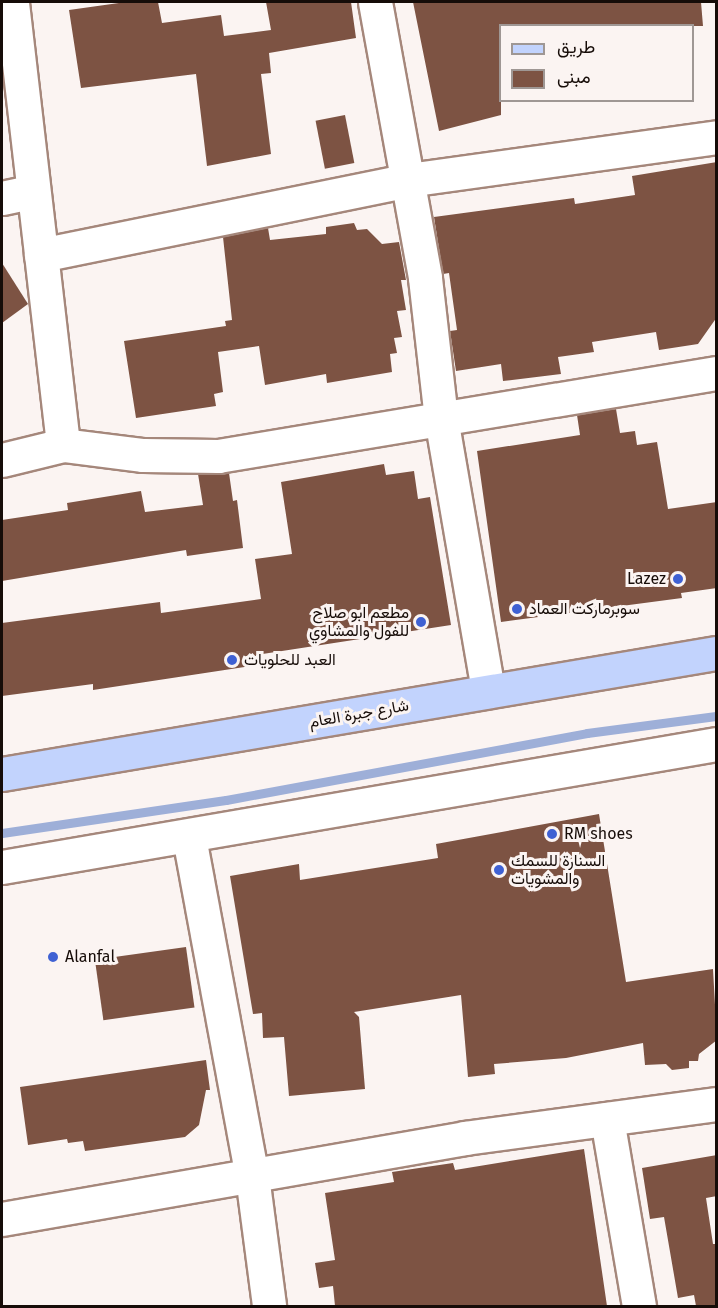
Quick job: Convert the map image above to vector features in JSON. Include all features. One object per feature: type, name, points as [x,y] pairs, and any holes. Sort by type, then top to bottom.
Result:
[{"type":"main road","name":"شارع جبرة العام","points":[[2,774],[717,653]]},
{"type":"street","points":[[375,2],[425,278],[441,418],[488,691]]},
{"type":"street","points":[[13,3],[16,195],[41,255],[63,445]]},
{"type":"street","points":[[41,255],[408,180],[717,136]]},
{"type":"street","points":[[2,460],[63,445],[143,455],[218,456],[717,373]]},
{"type":"street","points":[[2,867],[189,837],[717,744]]},
{"type":"street","points":[[189,837],[252,1176],[269,1306]]},
{"type":"street","points":[[2,1219],[465,1138],[717,1104]]},
{"type":"street","points":[[607,1119],[639,1306]]},
{"type":"building","points":[[126,2],[158,2],[162,23],[221,15],[224,36],[271,30],[266,2],[351,2],[356,38],[269,53],[271,73],[261,74],[271,154],[207,166],[196,74],[81,88],[69,10]]},
{"type":"building","points":[[413,2],[701,2],[703,26],[694,26],[694,24],[499,24],[501,115],[439,131]]},
{"type":"building","points":[[345,115],[354,163],[325,169],[316,121]]},
{"type":"building","points":[[717,162],[717,317],[698,344],[659,350],[656,332],[592,342],[594,352],[558,357],[561,374],[503,381],[501,364],[456,371],[450,331],[457,330],[449,273],[443,274],[434,217],[574,198],[575,204],[635,195],[632,176]]},
{"type":"building","points":[[354,223],[357,230],[367,229],[382,244],[399,242],[406,280],[401,280],[406,310],[397,311],[402,337],[394,338],[397,353],[390,354],[392,372],[327,383],[326,374],[265,385],[259,346],[218,352],[223,392],[214,394],[216,406],[136,418],[124,341],[226,326],[225,321],[232,320],[223,237],[268,228],[270,240],[326,234],[326,227]]},
{"type":"building","points":[[2,263],[28,304],[2,323]]},
{"type":"building","points":[[616,409],[620,433],[635,431],[637,445],[657,442],[668,509],[717,502],[717,588],[681,593],[682,598],[501,622],[477,451],[580,435],[577,415]]},
{"type":"building","points":[[384,464],[386,475],[414,471],[418,499],[430,497],[451,625],[256,655],[258,665],[93,690],[93,684],[2,696],[2,623],[160,602],[161,613],[261,599],[255,559],[292,554],[281,482]]},
{"type":"building","points":[[229,473],[233,501],[237,500],[243,548],[187,556],[186,550],[2,581],[2,520],[68,510],[67,503],[141,491],[145,512],[203,505],[198,474]]},
{"type":"building","points":[[599,814],[626,982],[713,969],[717,1040],[699,1054],[698,1061],[689,1061],[689,1068],[672,1070],[666,1064],[645,1065],[643,1043],[566,1058],[494,1064],[495,1074],[468,1077],[461,995],[354,1012],[359,1017],[365,1089],[289,1096],[284,1037],[263,1038],[262,1013],[253,1014],[230,876],[299,864],[300,880],[438,858],[436,844]]},
{"type":"building","points":[[186,947],[194,1007],[103,1020],[95,960]]},
{"type":"building","points":[[206,1060],[210,1090],[206,1090],[199,1125],[185,1137],[85,1151],[83,1141],[68,1143],[67,1139],[28,1145],[20,1087]]},
{"type":"building","points":[[584,1149],[607,1306],[335,1306],[333,1286],[319,1288],[315,1263],[335,1260],[325,1193],[394,1182],[392,1172],[453,1163],[455,1170]]},
{"type":"building","points":[[717,1155],[717,1196],[706,1198],[713,1244],[717,1244],[717,1306],[696,1306],[694,1295],[678,1298],[664,1217],[650,1219],[642,1168]]},
{"type":"waterway","points":[[2,833],[226,800],[587,733],[716,716]]},
{"type":"place","name":"Lazez","points":[[678,579]]},
{"type":"place","name":"سوبرماركت العماد","points":[[517,609]]},
{"type":"place","name":"مطعم ابو صلاح للفول والمشاوي","points":[[421,622]]},
{"type":"place","name":"العبد للحلويات","points":[[232,660]]},
{"type":"place","name":"RM shoes","points":[[552,834]]},
{"type":"place","name":"السنارة للسمك والمشويات","points":[[499,870]]},
{"type":"place","name":"Alanfal","points":[[53,957]]}]
